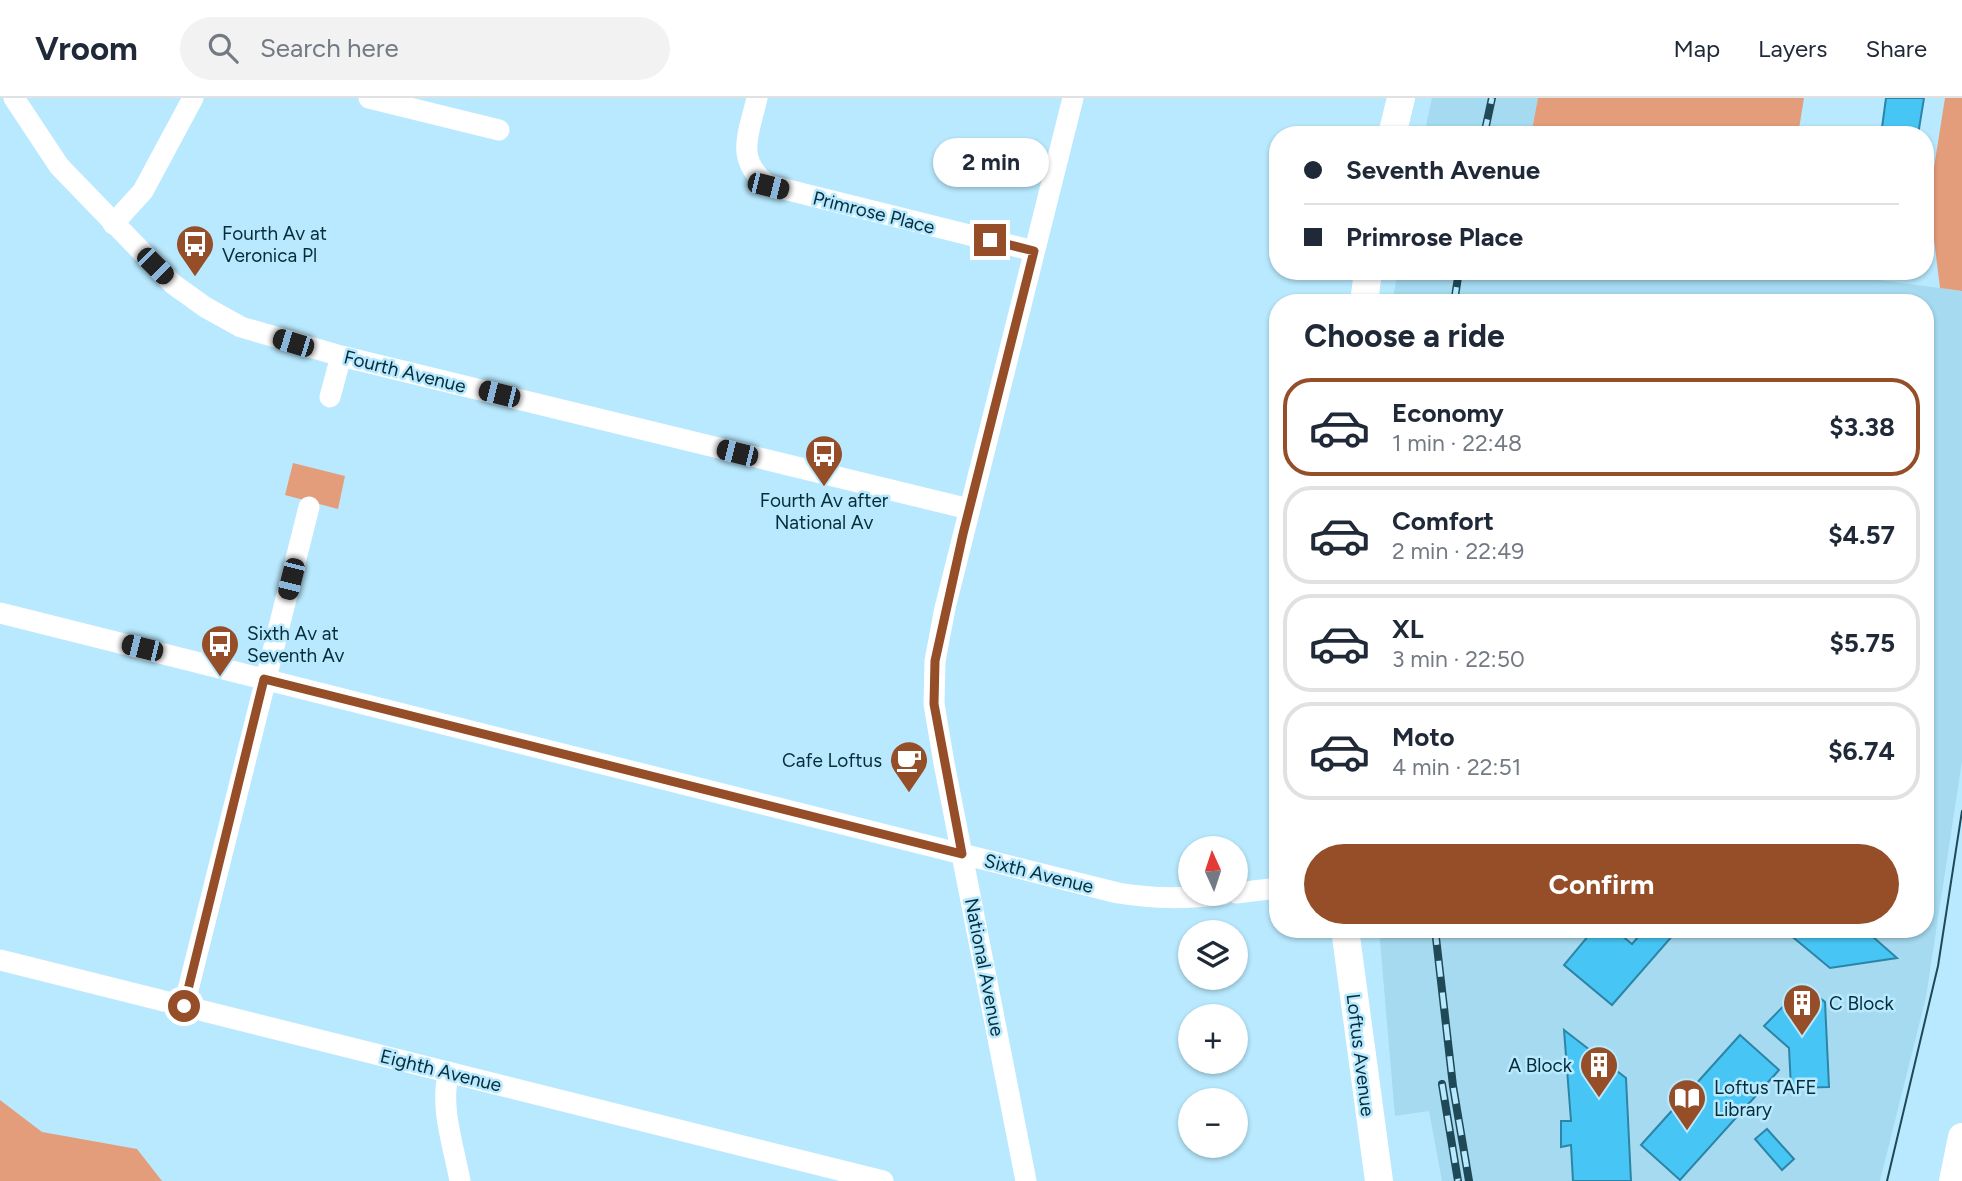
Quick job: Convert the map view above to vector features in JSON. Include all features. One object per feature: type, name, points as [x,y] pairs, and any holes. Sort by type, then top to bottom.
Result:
[{"type":"street","name":"Fourth Avenue","points":[[14,98],[59,166],[113,224],[173,284],[205,307],[241,327],[341,356],[969,509]]},
{"type":"street","points":[[113,224],[142,191],[193,98]]},
{"type":"street","points":[[369,98],[499,130]]},
{"type":"street","name":"Primrose Place","points":[[757,98],[746,155],[750,168],[768,186],[1034,251]]},
{"type":"street","name":"National Avenue","points":[[1027,1181],[934,704],[935,661],[969,509],[1073,98]]},
{"type":"street","points":[[1394,126],[1401,98]]},
{"type":"street","points":[[330,397],[341,356]]},
{"type":"street","points":[[184,1006],[309,507]]},
{"type":"street","name":"Sixth Avenue","points":[[0,613],[1118,893],[1157,899],[1178,898]]},
{"type":"street","points":[[1248,892],[1269,889]]},
{"type":"street","name":"Loftus Avenue","points":[[1346,938],[1379,1181]]},
{"type":"street","name":"Eighth Avenue","points":[[0,960],[883,1181]]},
{"type":"street","points":[[449,1072],[445,1084],[446,1106],[460,1181]]},
{"type":"street","points":[[1953,1181],[1962,1137]]},
{"type":"shaded area","points":[[1432,98],[1538,98],[1533,126],[1426,126]]},
{"type":"shaded area","points":[[1538,98],[1804,98],[1799,126],[1533,126]]},
{"type":"shaded area","points":[[1945,98],[1962,98],[1962,291],[1940,288],[1934,239],[1934,167]]},
{"type":"shaded area","points":[[1396,280],[1879,280],[1962,291],[1962,761],[1926,997],[1880,1181],[1442,1181],[1429,1111],[1395,1116],[1380,938],[1934,938],[1934,294],[1394,294]]},
{"type":"shaded area","points":[[293,463],[345,476],[338,509],[285,495]]},
{"type":"shaded area","points":[[0,1100],[42,1132],[137,1149],[162,1181],[0,1181]]},
{"type":"building","points":[[1886,98],[1924,98],[1919,126],[1882,126]]},
{"type":"building","points":[[1586,938],[1625,938],[1632,944],[1637,938],[1671,938],[1612,1005],[1564,965]]},
{"type":"building","points":[[1794,938],[1874,938],[1897,958],[1830,968]]},
{"type":"building","name":"C Block","points":[[1804,985],[1825,1002],[1829,1087],[1791,1088],[1789,1048],[1764,1026]]},
{"type":"building","name":"A Block","points":[[1564,1030],[1626,1078],[1631,1181],[1573,1181],[1571,1145],[1561,1147],[1561,1121],[1571,1121]]},
{"type":"building","points":[[1740,1035],[1779,1070],[1680,1180],[1641,1145]]},
{"type":"building","points":[[1767,1129],[1794,1159],[1782,1170],[1755,1139]]},
{"type":"tram line","points":[[1887,1181],[1938,966],[1962,811]]},
{"type":"railway","points":[[1486,126],[1492,98]]},
{"type":"railway","points":[[1455,294],[1458,280]]},
{"type":"railway","points":[[1436,938],[1453,1086],[1469,1181]]},
{"type":"railway","points":[[1442,1084],[1458,1181]]},
{"type":"place","name":"Fourth Av at Veronica Pl","points":[[195,278]]},
{"type":"place","name":"Fourth Av after National Av","points":[[824,488]]},
{"type":"place","name":"Sixth Av at Seventh Av","points":[[220,678]]},
{"type":"place","name":"Cafe Loftus","points":[[909,794]]},
{"type":"place","name":"C Block","points":[[1802,1037]]},
{"type":"place","name":"A Block","points":[[1599,1099]]},
{"type":"place","name":"Loftus TAFE Library","points":[[1687,1132]]},
{"type":"route","points":[[184,1006],[264,679],[962,854],[934,704],[935,661],[945,608],[1034,251],[990,240]]}]
